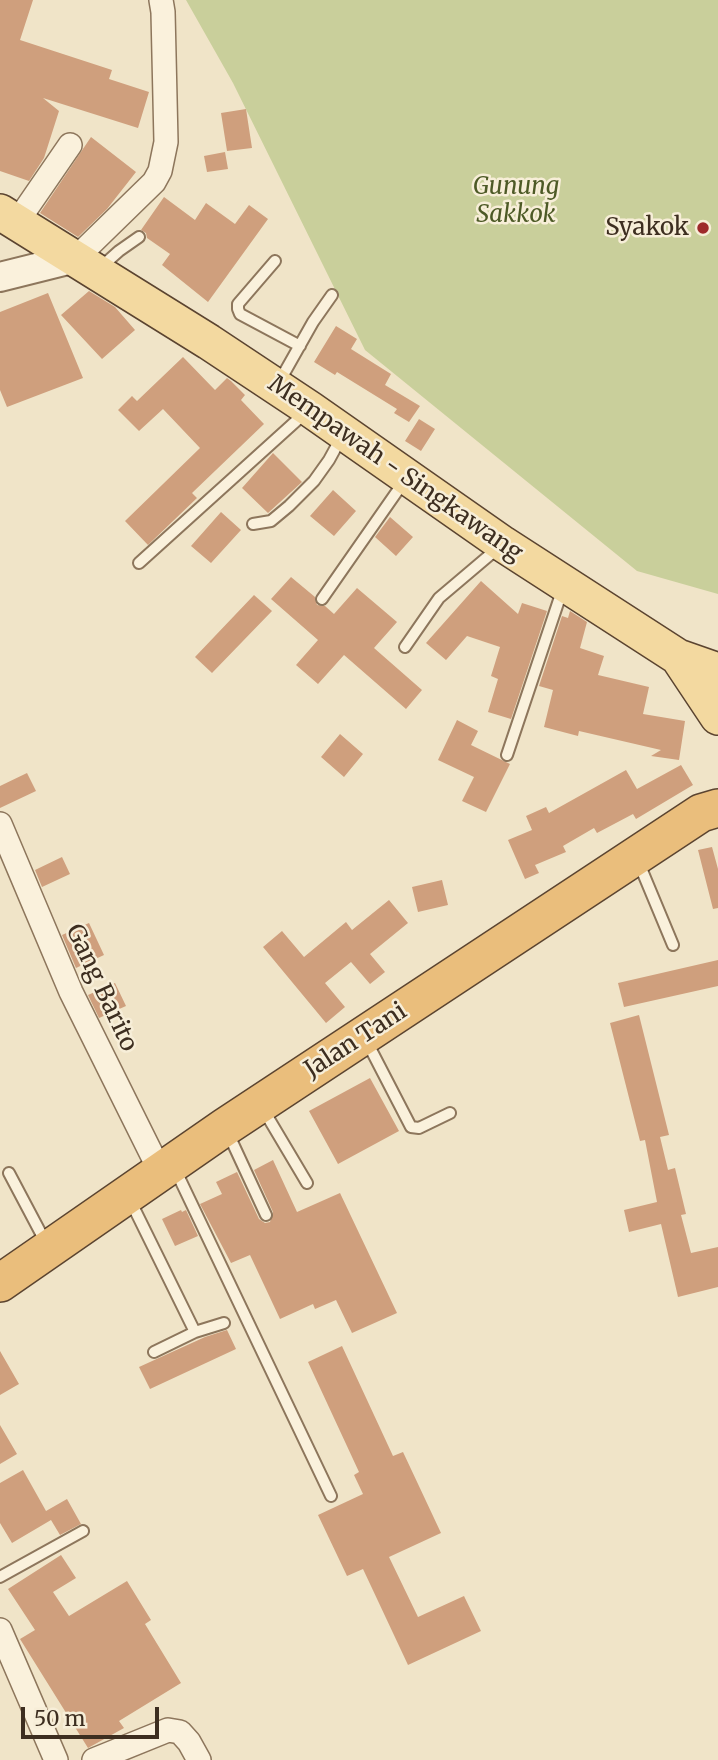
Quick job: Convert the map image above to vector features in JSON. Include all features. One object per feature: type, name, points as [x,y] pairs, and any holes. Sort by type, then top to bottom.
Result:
[{"type":"highway","name":"Jalan Tani","points":[[0,1283],[225,1127],[712,803]]},
{"type":"main road","name":"Mempawah - Singkawang","points":[[9,217],[277,387],[503,544],[678,657],[718,671]]},
{"type":"main road","points":[[678,657],[718,717]]},
{"type":"street","points":[[0,277],[86,265],[154,182],[160,171],[166,142],[161,0]]},
{"type":"street","points":[[9,217],[70,145]]},
{"type":"street","name":"Gang Barito","points":[[0,824],[71,992],[166,1167]]},
{"type":"street","points":[[0,1629],[56,1760]]},
{"type":"street","points":[[94,1760],[168,1730],[180,1732],[199,1760]]},
{"type":"lane","points":[[86,265],[119,251],[139,237]]},
{"type":"lane","points":[[275,261],[238,304],[238,309],[240,314],[300,346]]},
{"type":"lane","points":[[277,387],[332,295]]},
{"type":"lane","points":[[139,563],[310,409]]},
{"type":"lane","points":[[253,523],[271,521],[314,481],[344,432]]},
{"type":"lane","points":[[322,599],[407,477]]},
{"type":"lane","points":[[405,647],[439,598],[503,544]]},
{"type":"lane","points":[[507,755],[565,584]]},
{"type":"lane","points":[[636,856],[673,945]]},
{"type":"lane","points":[[364,1035],[411,1127],[419,1128],[450,1113]]},
{"type":"lane","points":[[260,1104],[307,1183]]},
{"type":"lane","points":[[225,1127],[267,1215]]},
{"type":"lane","points":[[166,1167],[331,1496]]},
{"type":"lane","points":[[9,1173],[49,1249]]},
{"type":"lane","points":[[127,1195],[195,1332]]},
{"type":"lane","points":[[154,1352],[195,1332],[224,1322]]},
{"type":"lane","points":[[0,1577],[83,1531]]},
{"type":"green space","name":"Gunung Sakkok","points":[[186,0],[718,0],[718,594],[637,571],[365,350],[233,83]]},
{"type":"building","points":[[0,0],[33,0],[20,40],[112,70],[109,79],[149,92],[138,128],[43,98],[59,111],[44,158],[29,181],[0,171]]},
{"type":"building","points":[[246,109],[252,148],[227,151],[221,113]]},
{"type":"building","points":[[91,137],[136,172],[107,209],[78,237],[40,213]]},
{"type":"building","points":[[225,152],[228,169],[207,172],[204,156]]},
{"type":"building","points":[[164,197],[195,220],[206,203],[235,224],[249,205],[268,219],[208,302],[162,265],[170,254],[147,238],[146,233],[141,230]]},
{"type":"building","points":[[89,291],[115,307],[135,330],[102,359],[61,315]]},
{"type":"building","points":[[48,293],[83,378],[7,407],[0,390],[0,312]]},
{"type":"building","points":[[336,326],[357,339],[351,349],[391,374],[385,385],[420,406],[409,422],[394,413],[397,409],[337,372],[335,375],[314,362]]},
{"type":"building","points":[[183,357],[215,390],[227,378],[231,381],[245,395],[241,400],[264,424],[192,493],[197,498],[148,545],[125,521],[200,448],[163,409],[139,431],[118,410],[132,396],[137,401]]},
{"type":"building","points":[[419,419],[435,429],[421,451],[405,441]]},
{"type":"building","points":[[273,453],[302,482],[268,513],[242,488]]},
{"type":"building","points":[[333,490],[356,511],[334,536],[310,516]]},
{"type":"building","points":[[221,512],[241,530],[211,563],[191,546]]},
{"type":"building","points":[[390,517],[413,537],[396,556],[375,537]]},
{"type":"building","points":[[291,577],[315,597],[317,605],[325,606],[334,614],[357,588],[397,622],[374,648],[422,690],[406,709],[344,655],[318,684],[296,665],[318,640],[271,599]]},
{"type":"building","points":[[481,581],[518,614],[522,603],[547,611],[511,719],[488,712],[498,679],[491,676],[500,647],[467,636],[446,660],[426,643]]},
{"type":"building","points":[[254,595],[272,611],[212,673],[195,657]]},
{"type":"building","points":[[570,611],[587,622],[580,648],[604,656],[598,675],[649,687],[643,714],[685,721],[679,760],[651,756],[661,750],[579,731],[578,736],[544,727],[553,690],[539,686],[562,616],[568,618]]},
{"type":"building","points":[[457,720],[478,731],[471,745],[510,764],[486,812],[462,801],[474,777],[438,760]]},
{"type":"building","points":[[340,734],[363,754],[344,777],[321,757]]},
{"type":"building","points":[[681,765],[693,785],[636,819],[633,814],[597,833],[594,828],[563,846],[566,852],[535,865],[539,873],[525,879],[508,840],[532,830],[526,816],[546,807],[549,813],[626,770],[637,789]]},
{"type":"building","points":[[27,773],[36,791],[0,808],[0,786]]},
{"type":"building","points":[[712,847],[718,869],[718,908],[713,909],[698,850]]},
{"type":"building","points":[[62,857],[70,874],[42,887],[35,870]]},
{"type":"building","points":[[442,880],[448,905],[418,912],[412,887]]},
{"type":"building","points":[[389,900],[408,923],[370,954],[385,972],[370,984],[351,962],[325,983],[345,1007],[326,1023],[263,947],[282,931],[304,957],[346,922],[352,930]]},
{"type":"building","points":[[89,923],[104,955],[76,968],[62,935]]},
{"type":"building","points":[[718,960],[718,986],[624,1007],[618,983]]},
{"type":"building","points":[[115,983],[126,1006],[99,1018],[88,995]]},
{"type":"building","points":[[639,1015],[669,1135],[660,1137],[668,1170],[675,1168],[686,1214],[681,1215],[691,1253],[718,1247],[718,1287],[678,1297],[661,1224],[629,1232],[624,1210],[657,1202],[645,1140],[640,1141],[610,1023]]},
{"type":"building","points":[[370,1078],[399,1131],[338,1164],[309,1111]]},
{"type":"building","points":[[273,1160],[297,1212],[340,1193],[397,1313],[352,1333],[336,1300],[315,1309],[313,1304],[280,1319],[250,1255],[231,1263],[200,1204],[222,1194],[216,1182],[237,1172],[259,1219],[265,1223],[270,1222],[273,1212],[254,1170]]},
{"type":"building","points":[[186,1210],[198,1236],[175,1246],[162,1219]]},
{"type":"building","points":[[227,1330],[236,1349],[150,1389],[139,1367]]},
{"type":"building","points":[[342,1346],[393,1456],[403,1452],[441,1533],[389,1557],[418,1617],[464,1596],[481,1631],[408,1665],[363,1569],[347,1576],[318,1515],[363,1494],[354,1475],[359,1472],[308,1362]]},
{"type":"building","points":[[0,1351],[19,1384],[0,1395]]},
{"type":"building","points":[[0,1425],[17,1454],[0,1464]]},
{"type":"building","points":[[23,1470],[46,1511],[67,1499],[81,1524],[60,1535],[51,1520],[12,1543],[0,1523],[0,1483]]},
{"type":"building","points":[[61,1555],[76,1578],[53,1592],[69,1616],[127,1581],[151,1620],[145,1624],[181,1683],[119,1721],[124,1728],[88,1748],[20,1639],[35,1630],[8,1589]]},
{"type":"place","name":"Syakok","points":[[703,228]]}]
